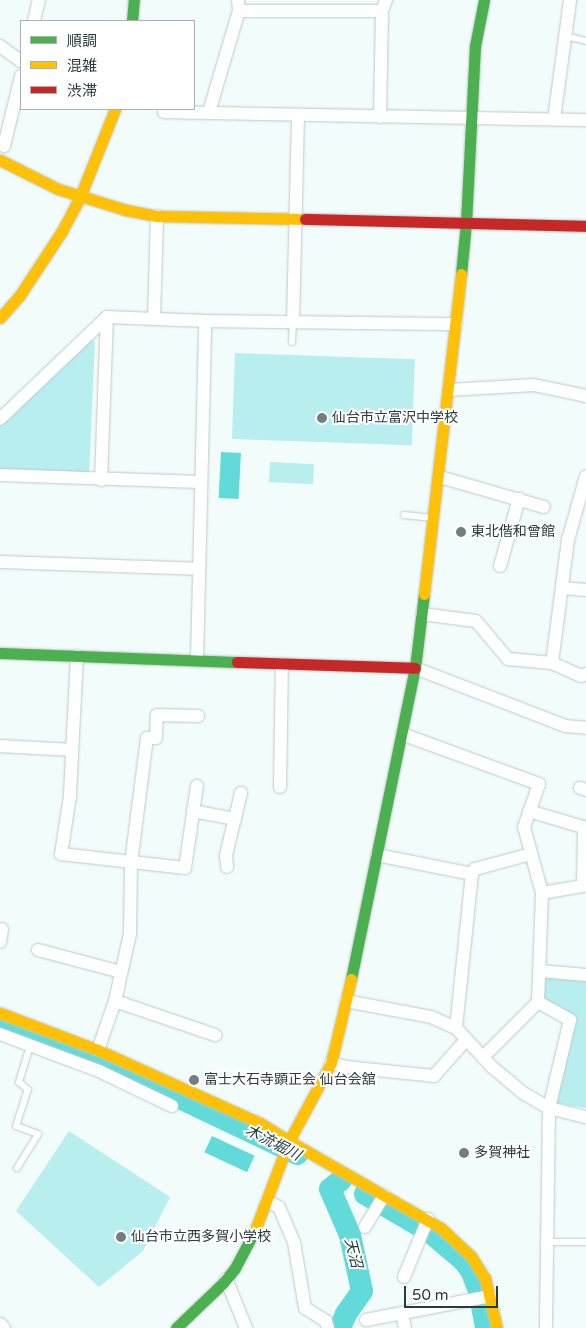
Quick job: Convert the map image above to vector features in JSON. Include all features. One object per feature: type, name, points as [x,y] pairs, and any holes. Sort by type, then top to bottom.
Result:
[{"type":"street","points":[[34,20],[39,0]]},
{"type":"street","points":[[132,20],[134,0]]},
{"type":"street","points":[[176,1328],[235,1268],[266,1201],[289,1142],[331,1063],[346,1001],[415,668],[440,477],[456,324],[466,223],[475,46],[484,0]]},
{"type":"street","points":[[554,119],[570,0]]},
{"type":"street","points":[[209,112],[239,6],[384,6],[380,117]]},
{"type":"street","points":[[0,46],[20,60]]},
{"type":"street","points":[[4,146],[20,80]]},
{"type":"street","points":[[0,318],[43,261],[80,196],[108,131],[115,110]]},
{"type":"street","points":[[164,112],[586,120]]},
{"type":"street","points":[[293,322],[298,115]]},
{"type":"street","points":[[0,160],[44,184],[126,210],[157,216],[586,226]]},
{"type":"street","points":[[154,319],[157,216]]},
{"type":"street","points":[[0,418],[107,317],[205,321],[456,324]]},
{"type":"street","points":[[101,480],[107,317]]},
{"type":"street","points":[[197,660],[205,321]]},
{"type":"street","points":[[449,390],[534,385],[586,396]]},
{"type":"street","points":[[0,476],[200,482]]},
{"type":"street","points":[[552,663],[568,540],[586,476]]},
{"type":"street","points":[[440,477],[544,507]]},
{"type":"street","points":[[500,566],[519,499]]},
{"type":"street","points":[[0,562],[198,569]]},
{"type":"street","points":[[562,588],[586,590]]},
{"type":"street","points":[[422,614],[476,621],[508,659],[552,663],[580,676],[586,674]]},
{"type":"street","points":[[0,653],[415,668],[565,726],[586,728]]},
{"type":"street","points":[[76,656],[70,796],[61,854],[185,868],[197,786]]},
{"type":"street","points":[[280,787],[282,664]]},
{"type":"street","points":[[98,1050],[115,1001],[130,934],[131,862],[147,738],[156,738],[157,716],[198,716]]},
{"type":"street","points":[[402,734],[539,784],[524,826],[542,893],[538,1002],[483,1057]]},
{"type":"street","points":[[0,746],[72,750]]},
{"type":"street","points":[[227,867],[226,855],[241,793]]},
{"type":"street","points":[[192,811],[235,819]]},
{"type":"street","points":[[529,811],[585,827],[583,886],[542,893]]},
{"type":"street","points":[[456,1028],[472,874],[476,869],[530,854]]},
{"type":"street","points":[[377,855],[472,874]]},
{"type":"street","points":[[0,942],[2,928]]},
{"type":"street","points":[[38,950],[121,972]]},
{"type":"street","points":[[540,971],[586,975]]},
{"type":"street","points":[[115,1001],[215,1035]]},
{"type":"street","points":[[346,1001],[431,1018],[456,1028],[510,1084],[549,1108],[586,1116]]},
{"type":"street","points":[[538,1002],[570,1020],[549,1108],[546,1328]]},
{"type":"street","points":[[0,1013],[33,1036],[99,1070],[175,1100],[260,1123],[383,1197],[425,1227],[441,1228],[471,1256],[485,1278],[484,1298],[497,1328]]},
{"type":"street","points":[[0,1034],[33,1036],[98,1050],[175,1100]]},
{"type":"street","points":[[331,1063],[346,1067],[434,1076],[466,1040]]},
{"type":"street","points":[[365,1227],[383,1197]]},
{"type":"street","points":[[266,1201],[279,1207],[294,1242],[305,1308],[326,1321],[328,1328]]},
{"type":"street","points":[[404,1276],[425,1227]]},
{"type":"street","points":[[226,1279],[246,1328]]},
{"type":"street","points":[[366,1320],[484,1298]]},
{"type":"street","points":[[402,1314],[405,1328]]},
{"type":"street","points":[[0,1324],[4,1328]]},
{"type":"lane","points":[[566,36],[586,41]]},
{"type":"lane","points":[[292,342],[293,322]]},
{"type":"lane","points":[[404,515],[434,518]]},
{"type":"lane","points":[[17,1168],[38,1134],[16,1126],[28,1090],[19,1082],[33,1036]]},
{"type":"lane","points":[[547,1242],[586,1242]]},
{"type":"shaded area","points":[[89,339],[95,342],[89,474],[0,472],[0,424]]},
{"type":"shaded area","points":[[235,353],[415,359],[412,445],[232,439]]},
{"type":"shaded area","points":[[270,462],[314,464],[313,484],[269,482]]},
{"type":"shaded area","points":[[546,976],[586,980],[586,1108],[554,1103],[574,1016],[543,999]]},
{"type":"shaded area","points":[[69,1131],[170,1197],[143,1251],[99,1287],[16,1211]]},
{"type":"water","points":[[221,452],[241,453],[239,499],[219,498]]},
{"type":"water","points":[[212,1136],[255,1156],[247,1172],[204,1152]]},
{"type":"waterway","name":"木流堀川","points":[[0,1025],[81,1054],[161,1089],[297,1154]]},
{"type":"waterway","name":"天沼","points":[[340,1328],[346,1314],[362,1291],[350,1235],[330,1189],[341,1180]]},
{"type":"waterway","name":"木流堀川","points":[[365,1194],[430,1232],[463,1260],[471,1270],[479,1291],[486,1328]]},
{"type":"traffic: fast","points":[[132,20],[134,0]]},
{"type":"traffic: fast","points":[[461,274],[466,223],[475,46],[484,0]]},
{"type":"traffic: fast","points":[[351,979],[415,668],[424,594]]},
{"type":"traffic: fast","points":[[0,653],[237,662]]},
{"type":"traffic: fast","points":[[176,1328],[223,1283],[235,1268],[255,1230]]},
{"type":"traffic: slow","points":[[0,318],[20,295],[62,231],[80,197],[115,110]]},
{"type":"traffic: slow","points":[[0,160],[58,189],[126,210],[157,216],[305,219]]},
{"type":"traffic: slow","points":[[424,594],[461,274]]},
{"type":"traffic: slow","points":[[351,979],[331,1063],[289,1141],[441,1228],[471,1256],[485,1278],[497,1328]]},
{"type":"traffic: slow","points":[[0,1013],[98,1050],[260,1123],[289,1141],[255,1230]]},
{"type":"traffic: jam","points":[[305,219],[586,226]]},
{"type":"traffic: jam","points":[[237,662],[415,668]]},
{"type":"place","name":"仙台市立富沢中学校","points":[[322,418]]},
{"type":"place","name":"東北偕和曾館","points":[[461,532]]},
{"type":"place","name":"富士大石寺顕正会 仙台会舘","points":[[194,1080]]},
{"type":"place","name":"多賀神社","points":[[464,1153]]},
{"type":"place","name":"仙台市立西多賀小学校","points":[[121,1237]]}]
